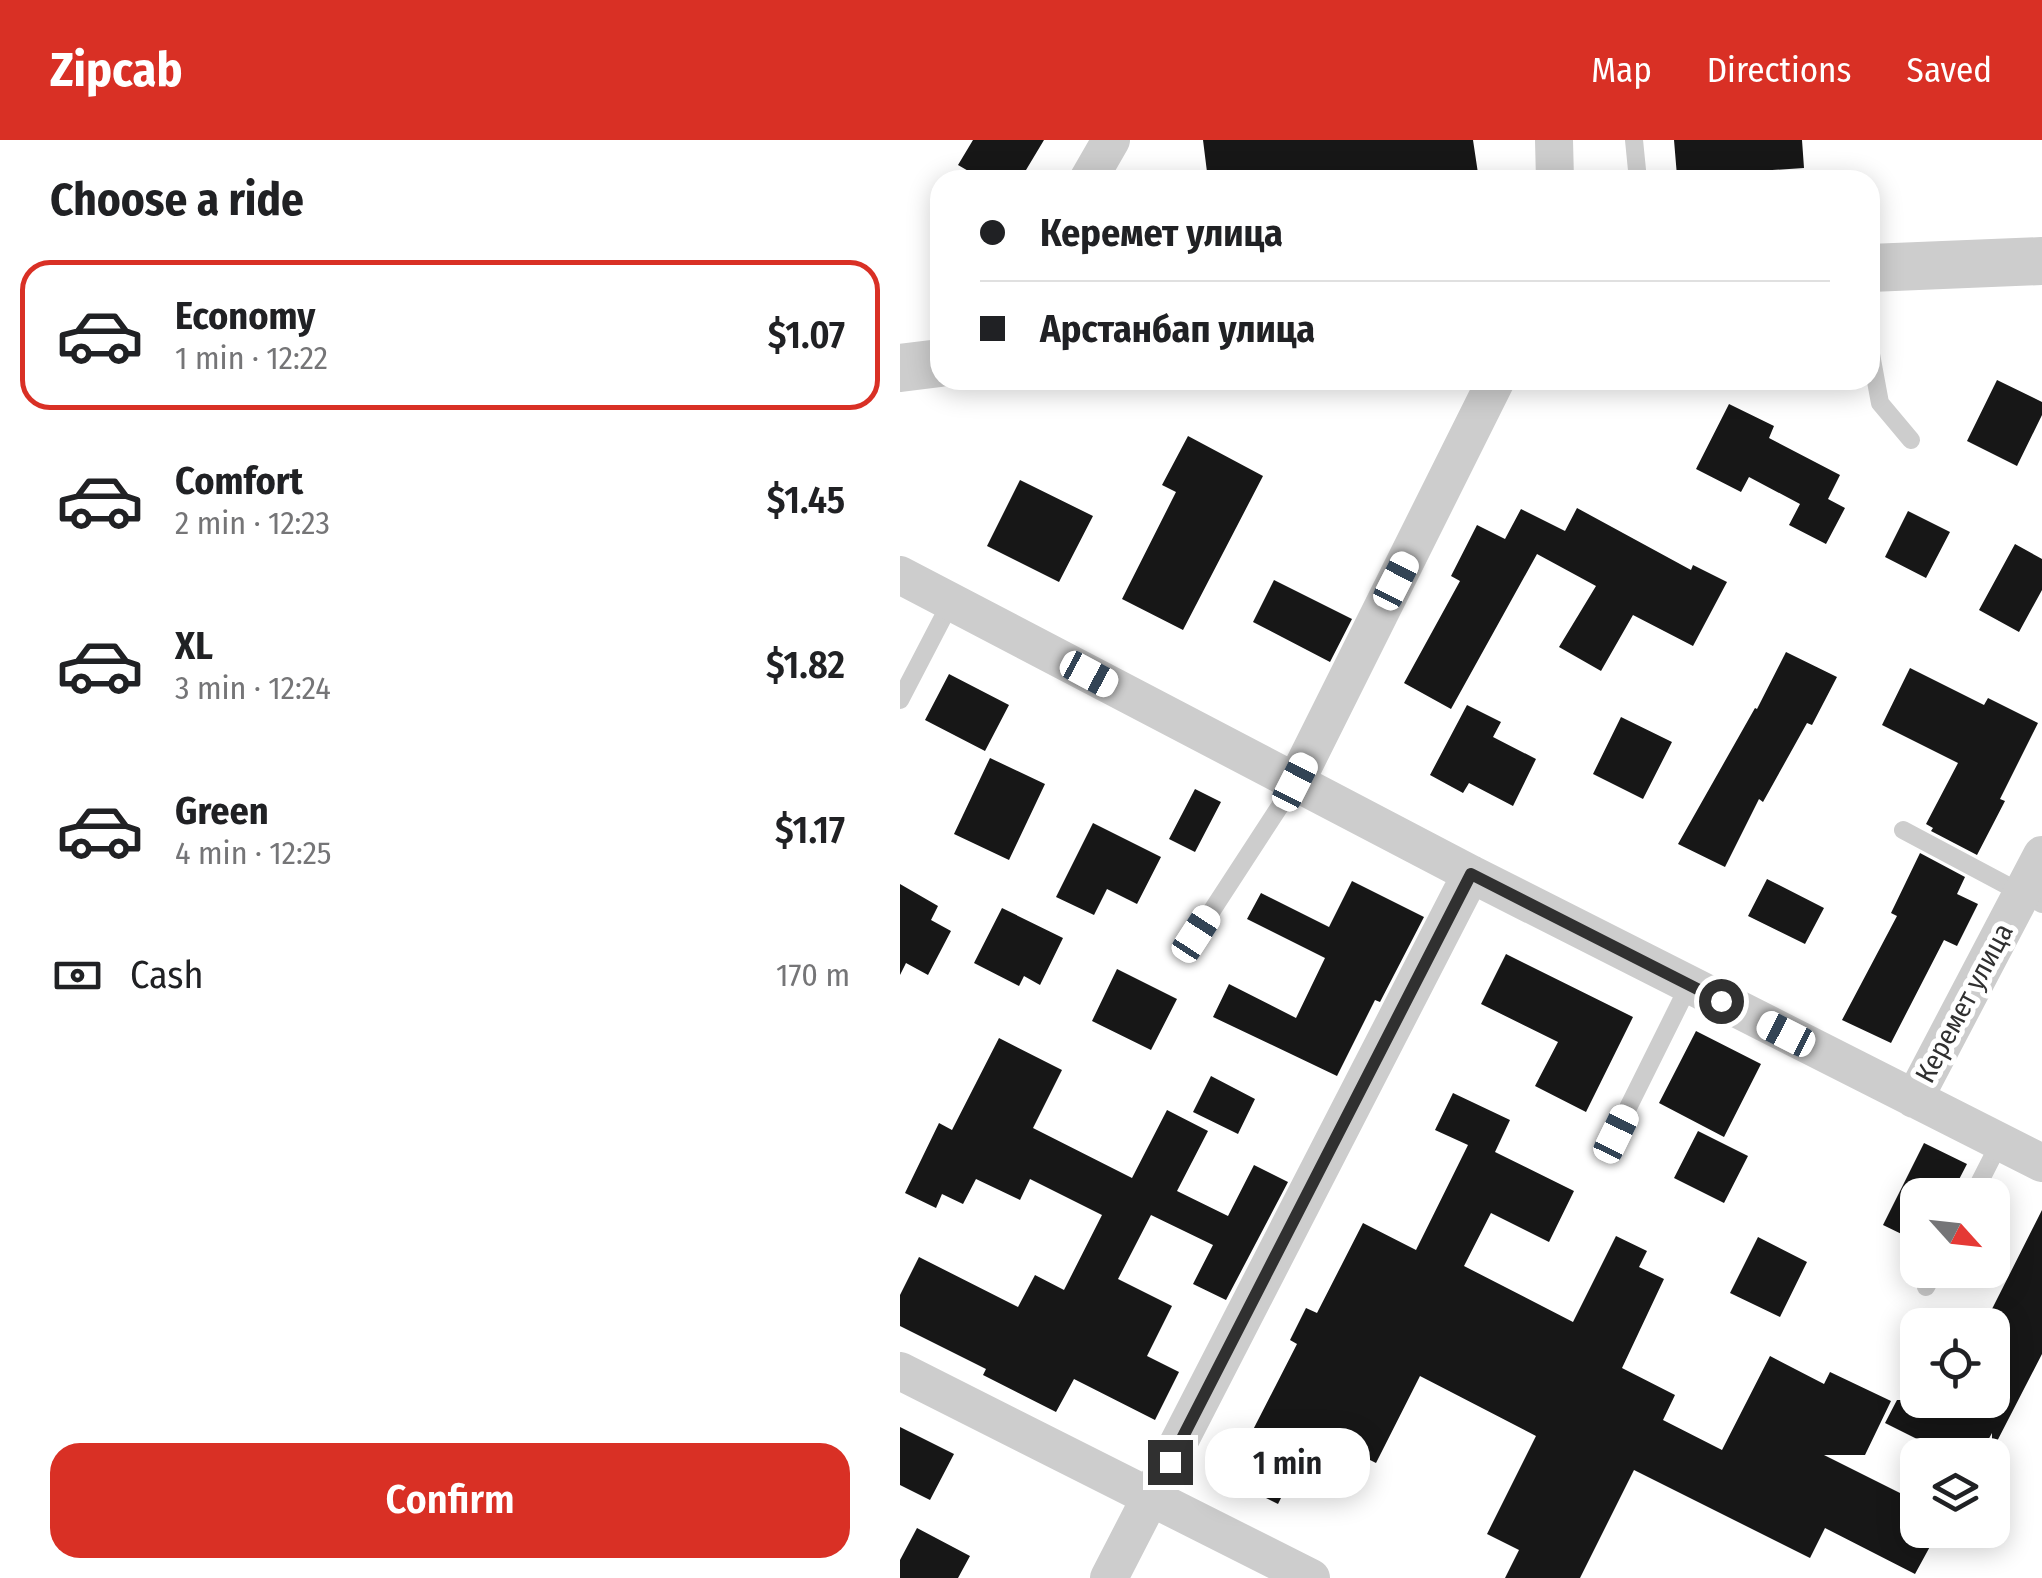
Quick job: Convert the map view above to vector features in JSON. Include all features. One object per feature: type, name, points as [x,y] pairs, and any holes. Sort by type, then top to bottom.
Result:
[{"type":"street","points":[[1094,170],[1111,140]]},
{"type":"street","points":[[1554,140],[1555,170]]},
{"type":"street","points":[[1880,268],[2042,261]]},
{"type":"street","points":[[900,368],[930,364]]},
{"type":"street","points":[[1295,782],[1491,390]]},
{"type":"street","name":"Керемет улица","points":[[900,575],[1471,874],[2042,1163]]},
{"type":"street","name":"Керемет улица","points":[[1914,1099],[2032,898],[2042,855]]},
{"type":"street","points":[[1109,1578],[1471,874]]},
{"type":"street","points":[[900,1371],[1312,1578]]},
{"type":"lane","points":[[1634,140],[1637,170]]},
{"type":"lane","points":[[1878,390],[1880,403],[1911,440]]},
{"type":"lane","points":[[900,700],[952,602]]},
{"type":"lane","points":[[1196,934],[1295,782]]},
{"type":"lane","points":[[1902,830],[2032,898]]},
{"type":"lane","points":[[1616,1134],[1689,985]]},
{"type":"lane","points":[[1982,1178],[2000,1142]]},
{"type":"building","points":[[973,140],[1044,140],[1026,170],[967,170],[958,165]]},
{"type":"building","points":[[1203,140],[1473,140],[1478,170],[1207,170]]},
{"type":"building","points":[[1674,140],[1802,140],[1804,168],[1676,170]]},
{"type":"building","points":[[1997,380],[2042,402],[2042,415],[2017,466],[1967,441]]},
{"type":"building","points":[[1729,404],[1774,426],[1769,438],[1840,475],[1828,499],[1845,508],[1826,544],[1789,525],[1800,504],[1749,477],[1741,492],[1696,469]]},
{"type":"building","points":[[1188,436],[1263,476],[1183,630],[1122,599],[1176,492],[1162,485]]},
{"type":"building","points":[[1020,480],[1093,516],[1059,582],[987,546]]},
{"type":"building","points":[[1577,508],[1691,570],[1693,565],[1727,582],[1693,646],[1633,615],[1601,671],[1559,647],[1596,586],[1537,554],[1451,709],[1404,683],[1460,581],[1451,576],[1477,525],[1505,539],[1521,509],[1565,531]]},
{"type":"building","points":[[1908,511],[1950,532],[1926,578],[1885,557]]},
{"type":"building","points":[[2015,544],[2042,559],[2042,590],[2019,632],[1979,610]]},
{"type":"building","points":[[1274,580],[1352,619],[1330,662],[1253,622]]},
{"type":"building","points":[[1786,652],[1837,677],[1763,802],[1759,799],[1725,867],[1678,844]]},
{"type":"building","points":[[1910,668],[1984,705],[1988,698],[2038,723],[1977,855],[1931,831],[1933,828],[1926,824],[1958,763],[1882,725]]},
{"type":"building","points":[[949,674],[1009,705],[985,751],[925,720]]},
{"type":"building","points":[[1467,705],[1501,722],[1493,737],[1536,759],[1513,806],[1469,783],[1463,793],[1430,775]]},
{"type":"building","points":[[1621,717],[1672,742],[1643,799],[1593,774]]},
{"type":"building","points":[[990,758],[1045,784],[1009,860],[954,834]]},
{"type":"building","points":[[1195,789],[1221,802],[1195,852],[1169,839]]},
{"type":"building","points":[[1093,823],[1161,857],[1137,904],[1107,889],[1094,915],[1056,897]]},
{"type":"building","points":[[1920,853],[1965,877],[1957,894],[1978,904],[1957,946],[1944,940],[1891,1043],[1842,1020],[1897,916],[1891,913]]},
{"type":"building","points":[[1767,879],[1824,908],[1805,944],[1748,916]]},
{"type":"building","points":[[1352,881],[1424,917],[1380,1002],[1375,1000],[1337,1076],[1213,1017],[1229,984],[1296,1018],[1325,958],[1247,919],[1261,893],[1329,927]]},
{"type":"building","points":[[900,884],[938,906],[931,920],[951,931],[928,975],[906,963],[900,975]]},
{"type":"building","points":[[1002,908],[1063,938],[1040,985],[1024,976],[1019,986],[974,963]]},
{"type":"building","points":[[1506,954],[1633,1017],[1586,1112],[1535,1086],[1558,1042],[1481,1004]]},
{"type":"building","points":[[1117,969],[1177,999],[1151,1050],[1092,1021]]},
{"type":"building","points":[[1696,1031],[1761,1064],[1724,1137],[1659,1103]]},
{"type":"building","points":[[999,1038],[1062,1070],[1033,1128],[1132,1178],[1167,1110],[1208,1131],[1177,1191],[1228,1216],[1254,1165],[1288,1182],[1226,1300],[1193,1284],[1213,1245],[1151,1215],[1118,1279],[1172,1306],[1147,1356],[1179,1372],[1155,1420],[1074,1379],[1056,1412],[983,1375],[986,1369],[900,1326],[900,1295],[919,1257],[1018,1307],[1035,1275],[1064,1290],[1102,1215],[1030,1179],[1020,1200],[976,1179],[963,1204],[942,1194],[936,1208],[905,1193],[939,1123],[952,1130]]},
{"type":"building","points":[[1211,1076],[1255,1099],[1238,1134],[1193,1112]]},
{"type":"building","points":[[1453,1093],[1510,1120],[1495,1152],[1574,1191],[1549,1242],[1491,1213],[1464,1266],[1573,1322],[1616,1236],[1647,1251],[1639,1267],[1664,1279],[1622,1368],[1675,1395],[1663,1420],[1722,1450],[1770,1356],[1824,1384],[1830,1372],[1891,1401],[1865,1455],[1824,1455],[1900,1493],[1900,1548],[1929,1548],[1915,1574],[1825,1528],[1810,1558],[1634,1470],[1580,1578],[1505,1578],[1519,1550],[1487,1534],[1536,1436],[1420,1376],[1376,1463],[1332,1441],[1304,1497],[1286,1488],[1278,1504],[1244,1487],[1252,1471],[1236,1463],[1297,1344],[1290,1340],[1306,1308],[1317,1313],[1363,1223],[1416,1250],[1468,1145],[1435,1130]]},
{"type":"building","points":[[1698,1131],[1748,1156],[1724,1203],[1674,1178]]},
{"type":"building","points":[[1924,1143],[1967,1164],[1960,1178],[1906,1178]]},
{"type":"building","points":[[1900,1191],[1900,1233],[1883,1225]]},
{"type":"building","points":[[2042,1210],[2042,1354],[2010,1416],[2010,1308],[1993,1308],[2003,1288],[2010,1288],[2010,1273]]},
{"type":"building","points":[[1758,1237],[1807,1262],[1780,1317],[1730,1293]]},
{"type":"building","points":[[1897,1400],[1900,1418],[2009,1418],[1999,1438],[1992,1438],[1992,1433],[1989,1438],[1915,1438],[1885,1423]]},
{"type":"building","points":[[900,1427],[954,1454],[930,1500],[900,1485]]},
{"type":"building","points":[[917,1528],[970,1556],[958,1578],[900,1578],[900,1560]]},
{"type":"route","points":[[1170,1462],[1471,874],[1721,1001]]}]
